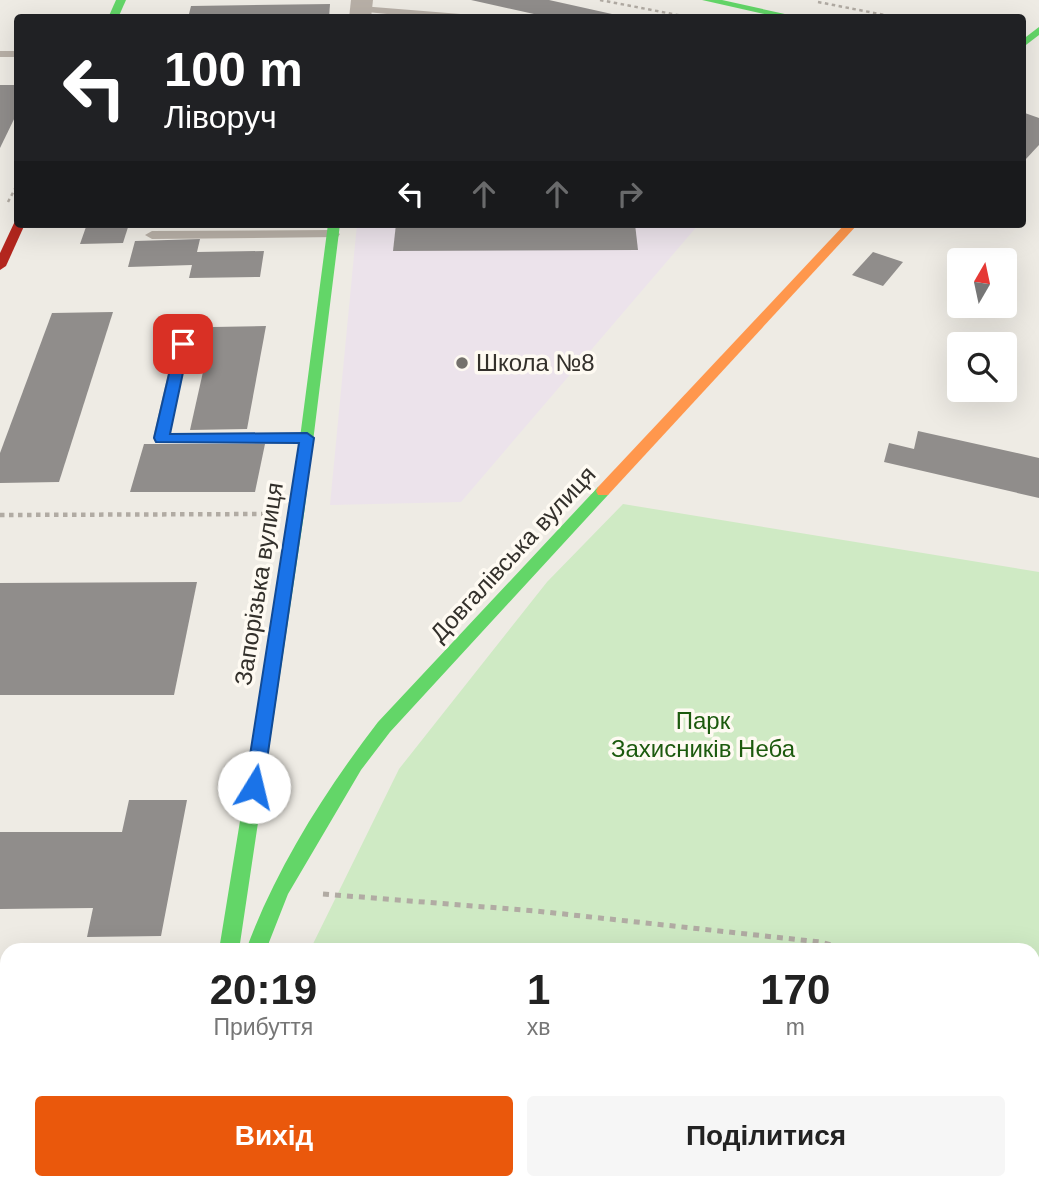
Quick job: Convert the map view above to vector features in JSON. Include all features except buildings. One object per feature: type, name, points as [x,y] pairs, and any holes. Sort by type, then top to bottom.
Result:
[{"type":"main road","points":[[707,0],[779,14]]},
{"type":"main road","points":[[0,266],[17,228]]},
{"type":"main road","name":"Довгалівська вулиця","points":[[259,943],[280,890],[355,765],[384,727],[848,228]]},
{"type":"main road","name":"Запорізька вулиця","points":[[230,943],[297,514],[333,229]]},
{"type":"lane","points":[[361,9],[423,14]]},
{"type":"lane","points":[[152,235],[333,229]]},
{"type":"lane","points":[[183,344],[161,438],[307,438]]},
{"type":"path","points":[[600,0],[672,14]]},
{"type":"path","points":[[806,0],[879,14]]},
{"type":"path","points":[[0,515],[297,514]]},
{"type":"path","points":[[280,890],[549,913],[824,943]]},
{"type":"shaded area","name":"Школа №8","points":[[357,228],[696,228],[461,502],[330,505]]},
{"type":"green space","name":"Парк Захисників Неба","points":[[623,504],[1039,572],[1039,943],[313,943],[399,769],[547,582]]},
{"type":"traffic: fast","points":[[115,14],[121,0]]},
{"type":"traffic: fast","points":[[707,0],[779,14]]},
{"type":"traffic: fast","points":[[1026,41],[1039,30]]},
{"type":"traffic: fast","points":[[230,943],[297,514],[333,228]]},
{"type":"traffic: fast","points":[[259,943],[280,890],[355,765],[384,727],[603,491]]},
{"type":"traffic: slow","points":[[603,491],[848,228]]},
{"type":"traffic: jam","points":[[0,266],[17,228]]},
{"type":"place","name":"Школа №8","points":[[462,363]]},
{"type":"route","points":[[183,344],[161,438],[307,438],[254,787]]}]
